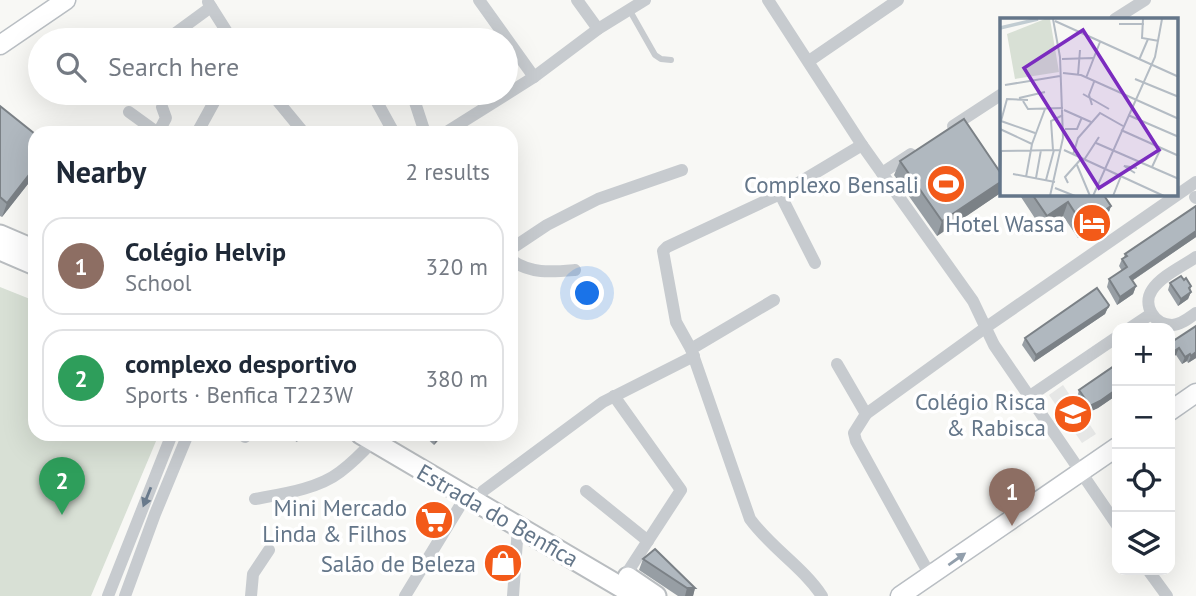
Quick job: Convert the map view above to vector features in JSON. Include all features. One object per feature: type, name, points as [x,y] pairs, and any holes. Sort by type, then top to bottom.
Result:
[{"type":"highway","points":[[0,234],[28,247]]},
{"type":"highway","points":[[0,250],[28,262]]},
{"type":"highway","name":"Estrada do Benfica","points":[[382,441],[625,576],[656,596]]},
{"type":"highway","name":"Estrada do Benfica","points":[[474,494],[519,527],[636,596]]},
{"type":"main road","points":[[0,45],[66,0]]},
{"type":"main road","points":[[1175,408],[1196,393]]},
{"type":"main road","points":[[906,594],[1114,449]]},
{"type":"street","points":[[479,0],[499,28]]},
{"type":"street","points":[[577,0],[598,29]]},
{"type":"street","points":[[518,87],[598,29],[645,0]]},
{"type":"street","points":[[768,0],[862,145],[973,301],[985,328],[1112,518]]},
{"type":"street","points":[[809,61],[898,0]]},
{"type":"street","points":[[1117,18],[1145,0]]},
{"type":"street","points":[[180,28],[209,3],[225,28]]},
{"type":"street","points":[[518,55],[534,77]]},
{"type":"street","points":[[947,130],[1000,95]]},
{"type":"street","points":[[201,126],[212,105]]},
{"type":"street","points":[[281,105],[298,126]]},
{"type":"street","points":[[379,105],[390,126]]},
{"type":"street","points":[[416,105],[423,126]]},
{"type":"street","points":[[456,126],[490,105]]},
{"type":"street","points":[[162,107],[166,118],[162,126]]},
{"type":"street","points":[[129,112],[148,126]]},
{"type":"street","points":[[882,173],[926,144]]},
{"type":"street","points":[[822,596],[793,561],[760,533],[750,519],[693,353],[676,322],[663,251],[780,194],[862,145]]},
{"type":"street","points":[[518,244],[547,225],[598,199],[682,170]]},
{"type":"street","points":[[1178,194],[1196,182]]},
{"type":"street","points":[[780,194],[815,263]]},
{"type":"street","points":[[930,577],[856,441],[854,433],[866,414],[1176,196]]},
{"type":"street","points":[[1196,257],[1154,287],[1148,300],[1157,320],[1171,325],[1178,324],[1196,313]]},
{"type":"street","points":[[518,264],[537,271],[575,270]]},
{"type":"street","points":[[405,596],[474,494],[593,409],[693,353],[774,300]]},
{"type":"street","points":[[1138,323],[1152,314]]},
{"type":"street","points":[[1030,397],[1112,340]]},
{"type":"street","points":[[836,364],[866,414]]},
{"type":"street","points":[[614,396],[681,489],[625,576]]},
{"type":"street","points":[[108,596],[169,441]]},
{"type":"street","points":[[129,595],[155,513],[185,441]]},
{"type":"street","points":[[255,499],[287,493],[339,474],[369,441]]},
{"type":"street","points":[[586,491],[648,541]]},
{"type":"street","points":[[513,596],[519,527]]},
{"type":"street","points":[[251,596],[253,574],[270,550]]},
{"type":"street","points":[[1152,575],[1167,596]]},
{"type":"lane","points":[[630,10],[655,55],[661,60],[671,60]]},
{"type":"shaded area","points":[[0,287],[28,298],[28,441],[156,441],[91,596],[0,596]]},
{"type":"shaded area","name":"Colégio Risca & Rabisca","points":[[1063,385],[1096,434],[1082,443],[1049,395]]},
{"type":"building","points":[[0,106],[28,128],[28,176],[7,203],[0,197]]},
{"type":"building","name":"Complexo Bensali","points":[[964,119],[1000,172],[1000,182],[942,221],[900,161]]},
{"type":"building","points":[[1033,196],[1104,196],[1111,206],[1083,225],[1068,202],[1047,216]]},
{"type":"building","points":[[1196,206],[1196,231],[1130,277],[1136,286],[1120,297],[1109,279],[1127,267],[1122,259],[1127,256],[1125,254]]},
{"type":"building","points":[[1181,276],[1184,280],[1186,278],[1191,286],[1191,292],[1181,299],[1170,283]]},
{"type":"building","points":[[1097,288],[1108,307],[1036,355],[1025,338]]},
{"type":"building","points":[[1196,326],[1196,352],[1191,356],[1190,354],[1185,357],[1179,348],[1175,351],[1175,340]]},
{"type":"building","points":[[1112,367],[1112,393],[1100,401],[1090,406],[1079,390]]},
{"type":"building","points":[[655,549],[695,588],[687,588],[643,559]]},
{"type":"place","name":"Complexo Bensali","points":[[946,184]]},
{"type":"place","name":"Hotel Wassa","points":[[1092,223]]},
{"type":"place","name":"Colégio Risca & Rabisca","points":[[1073,414]]},
{"type":"place","name":"complexo desportivo","points":[[62,515]]},
{"type":"place","name":"Mini Mercado Linda & Filhos","points":[[434,520]]},
{"type":"place","name":"Colégio Helvip","points":[[1012,526]]},
{"type":"place","name":"Salão de Beleza","points":[[503,563]]}]
